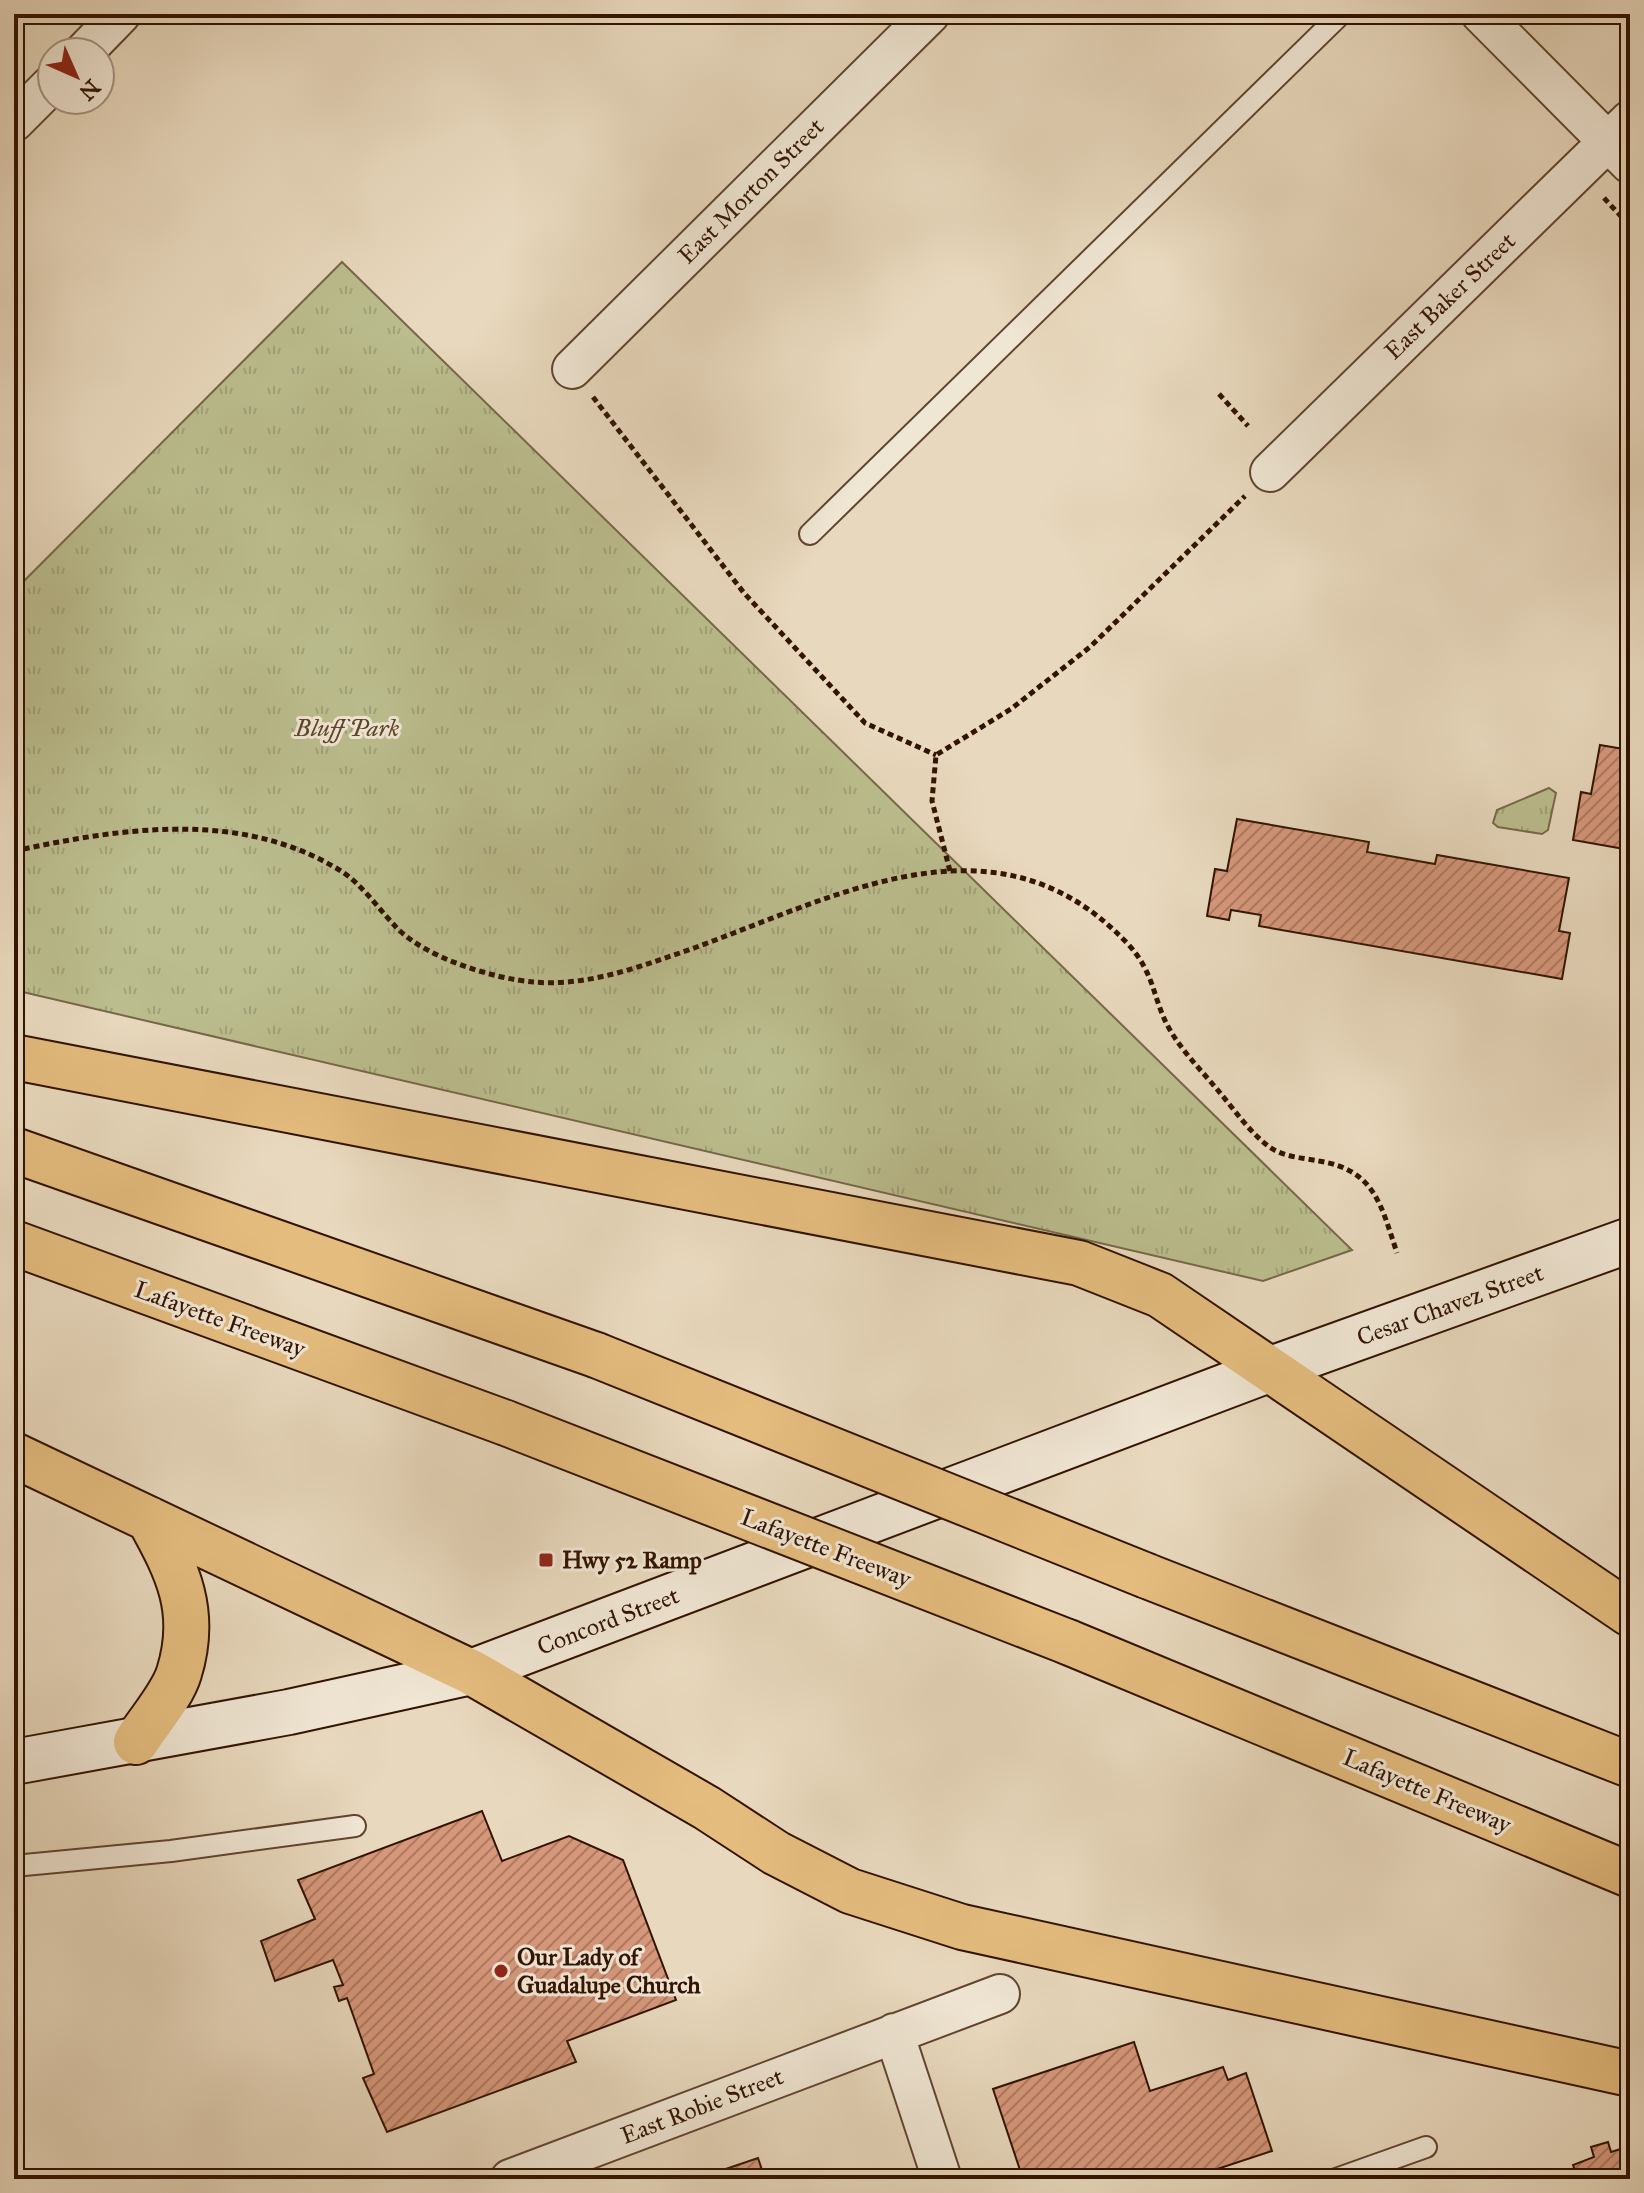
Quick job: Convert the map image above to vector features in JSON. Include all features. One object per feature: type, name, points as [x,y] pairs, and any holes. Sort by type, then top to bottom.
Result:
[{"type":"highway","points":[[14,1057],[1079,1263],[1160,1295],[1630,1614]]},
{"type":"highway","points":[[14,1150],[596,1355],[1630,1765]]},
{"type":"highway","name":"Lafayette Freeway","points":[[14,1243],[506,1423],[1068,1642],[1630,1875]]},
{"type":"highway","points":[[14,1455],[471,1672],[707,1808],[776,1853],[850,1891],[927,1919],[1630,2074]]},
{"type":"highway","points":[[136,1742],[179,1675],[187,1625],[178,1571],[149,1519]]},
{"type":"main road","name":"Cesar Chavez Street","points":[[1271,1369],[1630,1240]]},
{"type":"main road","name":"Concord Street","points":[[14,1762],[136,1742],[471,1672],[1271,1369]]},
{"type":"street","points":[[100,36],[121,14]]},
{"type":"street","name":"East Morton Street","points":[[572,369],[930,14]]},
{"type":"street","points":[[1481,14],[1622,142]]},
{"type":"street","points":[[14,122],[36,100]]},
{"type":"street","name":"East Baker Street","points":[[1270,472],[1622,142]]},
{"type":"street","name":"East Robie Street","points":[[510,2179],[1000,1994]]},
{"type":"street","points":[[894,2033],[942,2179]]},
{"type":"lane","points":[[810,534],[1341,14]]},
{"type":"lane","points":[[14,1866],[171,1851],[355,1826]]},
{"type":"lane","points":[[1336,2179],[1426,2147]]},
{"type":"path","points":[[1604,193],[1605,201],[1630,226]]},
{"type":"path","points":[[572,369],[744,593],[865,723],[936,755]]},
{"type":"path","points":[[1219,394],[1248,426]]},
{"type":"path","points":[[936,755],[1011,709],[1090,647],[1270,472]]},
{"type":"path","points":[[936,755],[932,801],[950,871]]},
{"type":"path","points":[[14,851],[96,834],[225,829],[285,842],[344,873],[403,934],[468,968],[535,982],[612,976],[703,946],[844,892],[921,871],[989,871],[1029,880],[1082,902],[1128,944],[1149,970],[1168,1026],[1193,1063],[1273,1150],[1336,1164],[1355,1172],[1370,1185],[1397,1253]]},
{"type":"green space","name":"Bluff Park","points":[[342,262],[1352,1250],[1263,1281],[14,990],[14,591]]},
{"type":"green space","points":[[1549,788],[1556,793],[1548,830],[1542,834],[1498,827],[1493,823],[1497,810]]},
{"type":"building","points":[[1600,745],[1630,750],[1630,850],[1573,840],[1581,792],[1591,794]]},
{"type":"building","points":[[1237,819],[1369,842],[1367,852],[1435,864],[1437,855],[1569,878],[1559,931],[1570,933],[1562,979],[1259,926],[1261,915],[1231,910],[1229,920],[1207,916],[1215,869],[1227,871]]},
{"type":"building","name":"Our Lady of Guadalupe Church","points":[[482,1811],[502,1861],[569,1836],[623,1860],[676,2000],[567,2041],[576,2062],[387,2132],[363,2078],[374,2074],[347,1998],[339,2001],[334,1987],[343,1985],[333,1960],[275,1981],[261,1941],[315,1919],[298,1880]]},
{"type":"building","points":[[1134,2042],[1150,2091],[1223,2067],[1228,2080],[1246,2073],[1272,2151],[1187,2179],[1023,2179],[993,2089]]},
{"type":"building","points":[[1608,2142],[1611,2152],[1630,2146],[1630,2179],[1578,2179],[1573,2165],[1594,2157],[1591,2147]]},
{"type":"building","points":[[758,2158],[765,2179],[719,2179],[717,2172]]},
{"type":"building","points":[[1511,2173],[1514,2179],[1495,2179],[1495,2178]]},
{"type":"place","name":"Hwy 52 Ramp","points":[[546,1560]]},
{"type":"place","name":"Our Lady of Guadalupe Church","points":[[501,1971]]}]
